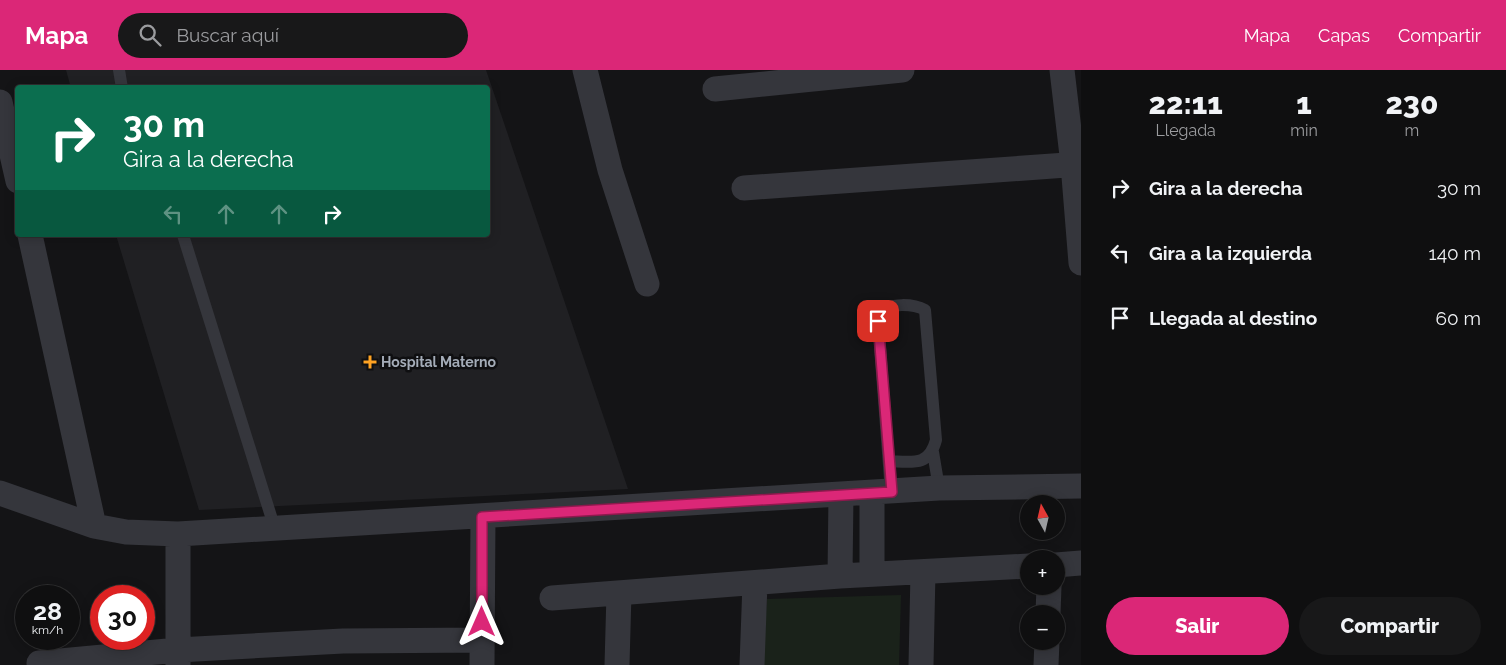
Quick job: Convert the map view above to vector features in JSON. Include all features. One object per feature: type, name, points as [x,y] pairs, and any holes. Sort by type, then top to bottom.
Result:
[{"type":"street","points":[[585,70],[610,170],[648,284]]},
{"type":"street","points":[[715,89],[767,76],[902,70]]},
{"type":"street","points":[[1062,70],[1077,164],[1081,263]]},
{"type":"street","points":[[0,102],[15,168]]},
{"type":"street","points":[[744,188],[1077,164]]},
{"type":"street","points":[[30,237],[94,526]]},
{"type":"street","points":[[0,493],[94,526],[126,532],[178,534],[882,493],[939,488],[1081,486]]},
{"type":"street","points":[[872,574],[882,493]]},
{"type":"street","points":[[840,576],[841,494]]},
{"type":"street","points":[[482,517],[482,665]]},
{"type":"street","points":[[178,534],[178,657]]},
{"type":"street","points":[[1065,564],[1081,563]]},
{"type":"street","points":[[552,598],[840,576],[1020,567]]},
{"type":"street","points":[[921,665],[923,572]]},
{"type":"street","points":[[752,665],[756,583]]},
{"type":"street","points":[[618,665],[619,593]]},
{"type":"street","points":[[39,663],[178,657],[343,641],[482,640]]},
{"type":"street","points":[[1046,665],[1047,650]]},
{"type":"lane","points":[[119,70],[122,85]]},
{"type":"lane","points":[[183,237],[275,529]]},
{"type":"lane","points":[[882,493],[889,461],[878,321],[881,313],[889,308],[911,304],[924,310],[936,440],[933,452],[939,488]]},
{"type":"lane","points":[[889,461],[915,462],[926,459],[933,452]]},
{"type":"shaded area","name":"Hospital Materno","points":[[66,70],[486,70],[628,489],[199,510],[117,237],[490,237],[490,85],[70,85]]},
{"type":"shaded area","points":[[901,595],[899,665],[763,665],[767,599]]},
{"type":"place","name":"Hospital Materno","points":[[370,362]]},
{"type":"route","points":[[482,622],[482,517],[892,492],[878,321]]}]
